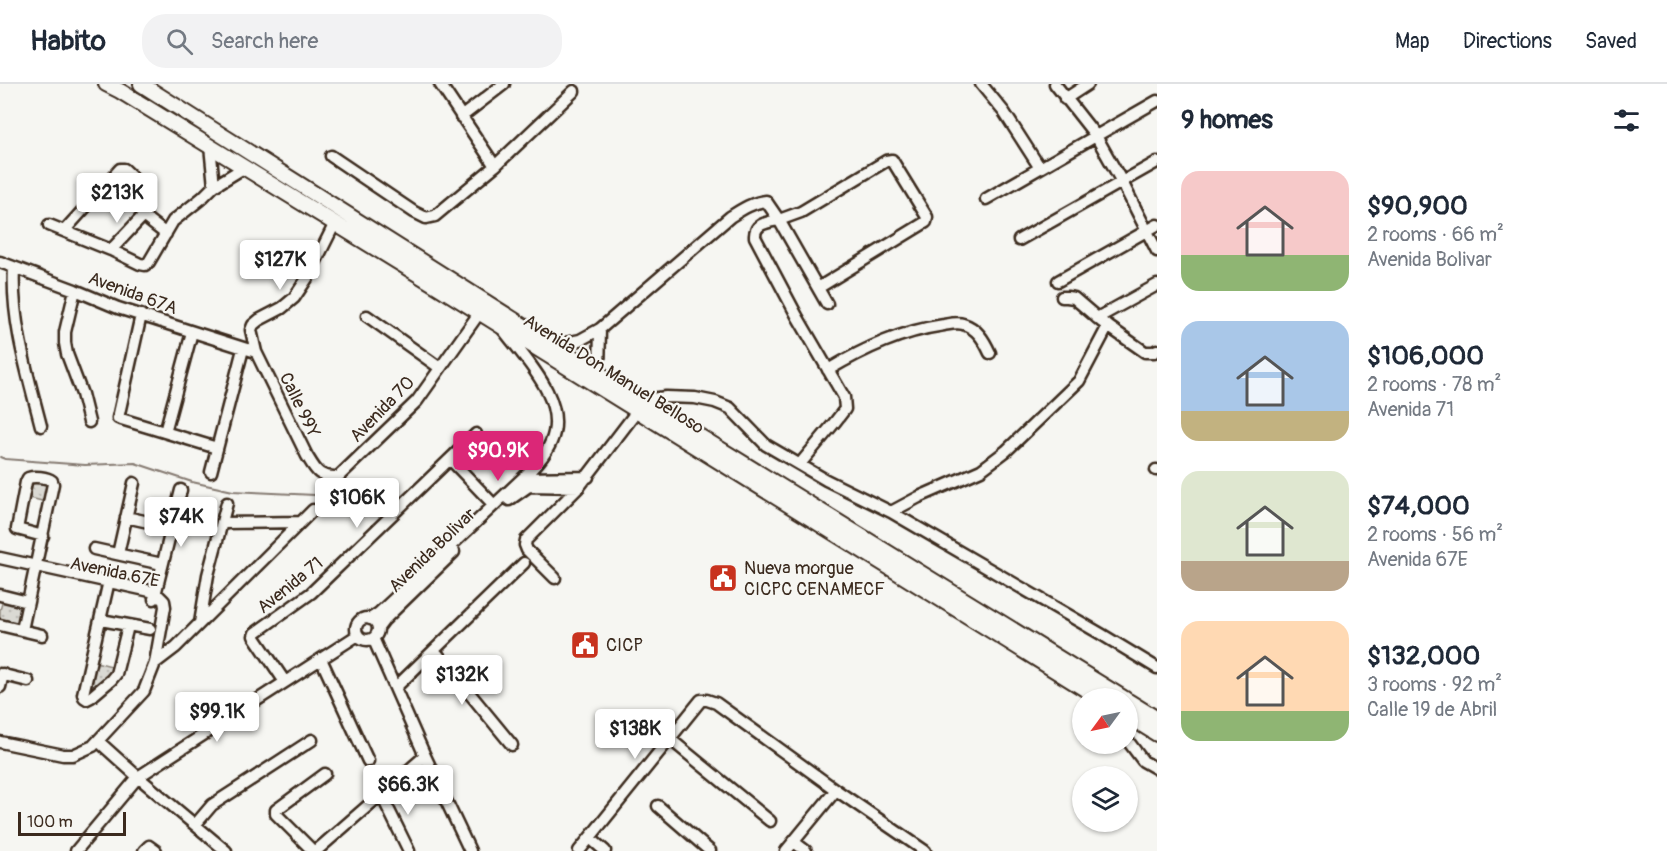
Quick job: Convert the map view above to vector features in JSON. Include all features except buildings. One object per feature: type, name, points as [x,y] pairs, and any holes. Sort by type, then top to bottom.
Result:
[{"type":"main road","name":"Avenida Don Manuel Belloso","points":[[106,84],[498,323],[641,406],[1106,688]]},
{"type":"main road","name":"Avenida Don Manuel Belloso","points":[[141,84],[599,372],[641,406],[1083,688]]},
{"type":"main road","name":"Avenida Don Manuel Belloso","points":[[1138,707],[1157,719]]},
{"type":"main road","points":[[1138,722],[1157,734]]},
{"type":"street","points":[[440,84],[495,166]]},
{"type":"street","points":[[461,117],[504,84]]},
{"type":"street","points":[[981,84],[1004,112],[1040,168]]},
{"type":"street","points":[[1055,84],[1095,136],[1152,228],[1157,251]]},
{"type":"street","points":[[1065,99],[1088,84]]},
{"type":"street","points":[[331,156],[414,212],[426,218],[435,216],[495,166],[574,91]]},
{"type":"street","points":[[986,199],[1157,101]]},
{"type":"street","points":[[210,146],[213,186]]},
{"type":"street","points":[[800,464],[845,409],[844,397],[797,316],[755,237],[755,233],[761,225],[801,212],[886,161],[892,160],[927,217],[926,222],[818,288]]},
{"type":"street","points":[[1019,240],[1157,162]]},
{"type":"street","points":[[48,225],[145,265],[149,262],[173,220],[202,198],[213,186],[245,167]]},
{"type":"street","points":[[64,231],[120,169],[124,169],[143,187],[140,204],[143,216],[166,234]]},
{"type":"street","points":[[555,345],[580,340],[600,329],[730,217],[762,201],[766,201],[780,220],[827,304]]},
{"type":"street","points":[[111,250],[143,216]]},
{"type":"street","points":[[256,352],[251,330],[253,325],[294,298],[308,277],[335,223]]},
{"type":"street","points":[[1058,281],[1152,228]]},
{"type":"street","name":"Avenida 67A","points":[[0,262],[118,308],[256,352]]},
{"type":"street","points":[[14,268],[18,326],[41,426]]},
{"type":"street","points":[[1097,318],[1157,285]]},
{"type":"street","points":[[75,290],[65,332],[66,354],[82,394],[89,422]]},
{"type":"street","points":[[1062,297],[1074,298],[1097,318],[1145,352],[1157,350]]},
{"type":"street","name":"Avenida 70","points":[[316,471],[326,478],[338,477],[417,401],[480,312]]},
{"type":"street","points":[[141,315],[118,417],[217,448]]},
{"type":"street","points":[[367,316],[440,368]]},
{"type":"street","points":[[375,633],[366,640],[358,635],[356,629],[362,620],[379,614],[523,478],[543,456],[552,441],[556,418],[552,400],[545,386],[498,323]]},
{"type":"street","points":[[828,370],[860,351],[879,343],[910,333],[960,323],[977,332],[990,353]]},
{"type":"street","points":[[891,512],[981,470],[1006,451],[1079,381],[1108,326]]},
{"type":"street","points":[[599,372],[600,329]]},
{"type":"street","points":[[165,432],[192,332]]},
{"type":"street","points":[[211,472],[243,348]]},
{"type":"street","name":"Calle 99Y","points":[[256,352],[316,471]]},
{"type":"street","points":[[555,578],[527,549],[526,540],[588,477],[641,406],[658,398],[695,398],[730,408],[766,445],[826,480],[891,512],[1157,669]]},
{"type":"street","name":"Avenida 71","points":[[285,682],[254,635],[312,593],[476,434]]},
{"type":"street","points":[[450,459],[494,505]]},
{"type":"street","points":[[22,630],[43,536],[52,481],[31,477],[26,482],[16,526],[17,529],[43,536]]},
{"type":"street","points":[[523,478],[588,477]]},
{"type":"street","points":[[118,554],[134,483]]},
{"type":"street","name":"Avenida Bolivar","points":[[375,633],[384,620],[522,489],[535,485],[579,486]]},
{"type":"street","points":[[0,742],[73,755],[87,750],[99,741],[144,691],[154,663],[165,607],[158,597],[162,564],[182,490]]},
{"type":"street","points":[[200,623],[206,583],[227,502]]},
{"type":"street","points":[[154,663],[176,647],[313,510]]},
{"type":"street","points":[[126,518],[171,526]]},
{"type":"street","points":[[223,523],[301,522]]},
{"type":"street","points":[[94,549],[162,564]]},
{"type":"street","name":"Avenida 67E","points":[[0,558],[35,569]]},
{"type":"street","points":[[395,688],[524,563]]},
{"type":"street","name":"Avenida 67E","points":[[0,564],[35,569],[158,597]]},
{"type":"street","points":[[109,585],[82,694],[87,699],[116,674],[128,626]]},
{"type":"street","points":[[0,595],[28,602]]},
{"type":"street","points":[[370,619],[376,622],[375,633],[395,688],[470,851]]},
{"type":"street","points":[[101,620],[150,629]]},
{"type":"street","points":[[0,625],[42,635]]},
{"type":"street","points":[[76,851],[138,777],[358,635]]},
{"type":"street","points":[[434,650],[512,745]]},
{"type":"street","points":[[321,659],[368,761]]},
{"type":"street","points":[[0,687],[2,674],[28,681]]},
{"type":"street","points":[[579,851],[701,700],[707,700],[716,703],[925,851]]},
{"type":"street","points":[[0,736],[64,750],[87,750]]},
{"type":"street","points":[[670,739],[770,822]]},
{"type":"street","points":[[195,825],[212,806],[312,740]]},
{"type":"street","points":[[99,741],[226,851]]},
{"type":"street","points":[[1138,754],[1143,761],[1157,769]]},
{"type":"street","points":[[325,774],[276,810],[276,814],[314,851],[425,756]]},
{"type":"street","points":[[806,851],[790,846],[836,790]]},
{"type":"street","points":[[381,794],[409,851]]},
{"type":"street","points":[[658,806],[710,851]]},
{"type":"street","points":[[590,838],[605,851]]},
{"type":"street","points":[[144,851],[149,846],[156,851]]},
{"type":"shaded area","points":[[29,480],[49,482],[46,502],[26,497]]},
{"type":"shaded area","points":[[3,600],[24,605],[19,627],[0,622]]},
{"type":"shaded area","points":[[96,662],[115,667],[111,678],[93,691],[89,690]]},
{"type":"waterway","points":[[0,457],[85,465],[135,463],[192,482],[233,491],[315,495]]},
{"type":"place","name":"Nueva morgue CICPC CENAMECF","points":[[723,578]]},
{"type":"place","name":"CICP","points":[[585,645]]}]
